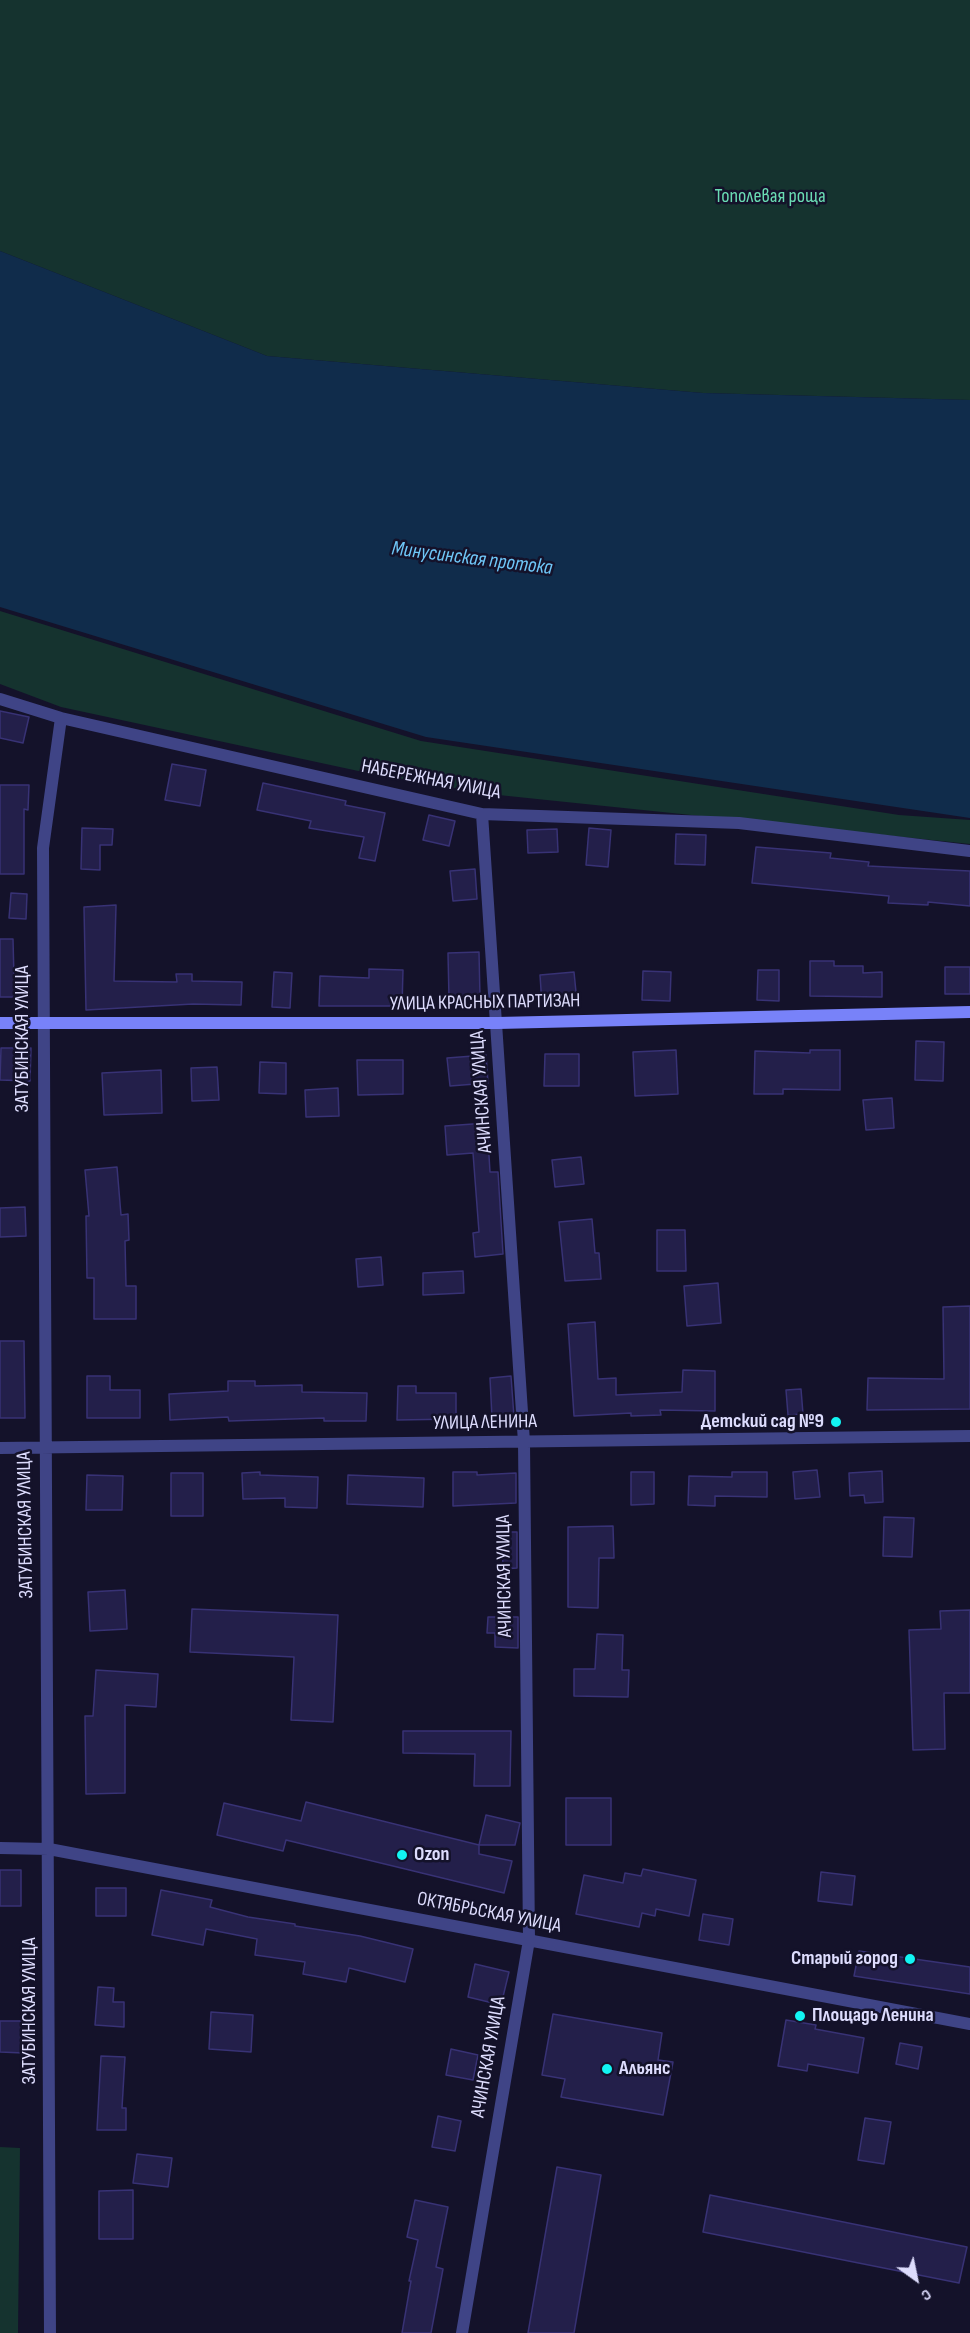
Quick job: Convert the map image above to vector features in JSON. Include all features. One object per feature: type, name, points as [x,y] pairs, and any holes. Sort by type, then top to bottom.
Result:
[{"type":"main road","name":"УЛИЦА КРАСНЫХ ПАРТИЗАН","points":[[0,1023],[498,1023],[970,1012]]},
{"type":"street","name":"НАБЕРЕЖНАЯ УЛИЦА","points":[[0,699],[61,718],[482,814],[739,823],[970,851]]},
{"type":"street","name":"ЗАТУБИНСКАЯ УЛИЦА","points":[[51,2333],[49,1849],[44,1449],[43,848],[61,718]]},
{"type":"street","name":"АЧИНСКАЯ УЛИЦА","points":[[462,2333],[529,1940],[524,1442],[498,1023],[482,814]]},
{"type":"street","name":"УЛИЦА ЛЕНИНА","points":[[0,1448],[970,1436]]},
{"type":"street","name":"ОКТЯБРЬСКАЯ УЛИЦА","points":[[0,1848],[49,1849],[970,2024]]},
{"type":"green space","name":"Тополевая роща","points":[[0,0],[970,0],[970,400],[703,393],[267,356],[0,251]]},
{"type":"green space","points":[[0,611],[421,741],[899,815],[970,820],[970,844],[489,794],[363,772],[61,707],[0,684]]},
{"type":"green space","points":[[0,2147],[20,2148],[18,2333],[0,2333]]},
{"type":"water","name":"Минусинская протока","points":[[0,251],[267,356],[703,393],[970,400],[970,818],[426,737],[0,607]]},
{"type":"building","points":[[0,711],[29,717],[23,743],[0,738]]},
{"type":"building","points":[[172,764],[206,770],[200,806],[165,800]]},
{"type":"building","points":[[263,783],[346,801],[345,805],[385,813],[375,861],[359,858],[364,837],[309,828],[311,821],[257,810]]},
{"type":"building","points":[[0,785],[29,785],[28,810],[24,809],[24,874],[0,874]]},
{"type":"building","points":[[429,815],[455,821],[449,846],[423,840]]},
{"type":"building","points":[[82,828],[113,829],[112,845],[100,845],[100,870],[81,869]]},
{"type":"building","points":[[589,828],[611,830],[608,867],[586,865]]},
{"type":"building","points":[[557,829],[558,852],[528,853],[527,830]]},
{"type":"building","points":[[676,834],[706,835],[705,865],[675,864]]},
{"type":"building","points":[[756,847],[831,853],[830,858],[869,862],[868,866],[970,871],[970,906],[928,902],[928,905],[888,903],[889,896],[752,883]]},
{"type":"building","points":[[475,869],[477,899],[453,901],[450,871]]},
{"type":"building","points":[[11,893],[27,894],[26,919],[9,918]]},
{"type":"building","points":[[116,905],[114,981],[177,982],[176,974],[192,974],[192,981],[242,982],[241,1005],[193,1004],[86,1010],[84,907]]},
{"type":"building","points":[[0,939],[13,939],[14,978],[28,978],[28,997],[0,997]]},
{"type":"building","points":[[479,952],[480,998],[449,999],[448,953]]},
{"type":"building","points":[[810,961],[834,961],[834,966],[863,966],[863,973],[882,972],[882,997],[810,996]]},
{"type":"building","points":[[945,967],[970,967],[970,994],[945,994]]},
{"type":"building","points":[[369,969],[403,970],[402,1006],[319,1006],[320,976],[369,978]]},
{"type":"building","points":[[758,970],[779,970],[779,1001],[757,1000]]},
{"type":"building","points":[[643,971],[671,972],[670,1001],[642,1000]]},
{"type":"building","points":[[274,972],[292,973],[290,1008],[272,1007]]},
{"type":"building","points":[[574,972],[577,1002],[542,1005],[540,975]]},
{"type":"building","points":[[916,1041],[944,1042],[943,1081],[915,1080]]},
{"type":"building","points":[[1,1048],[31,1048],[30,1081],[0,1080]]},
{"type":"building","points":[[676,1050],[678,1094],[635,1096],[633,1052]]},
{"type":"building","points":[[810,1050],[840,1050],[840,1090],[783,1089],[783,1094],[754,1094],[755,1051],[810,1053]]},
{"type":"building","points":[[545,1054],[579,1054],[579,1086],[544,1086]]},
{"type":"building","points":[[486,1055],[488,1083],[450,1086],[447,1058]]},
{"type":"building","points":[[357,1060],[403,1060],[403,1094],[358,1095]]},
{"type":"building","points":[[260,1062],[286,1063],[286,1094],[259,1093]]},
{"type":"building","points":[[217,1067],[219,1100],[192,1101],[191,1068]]},
{"type":"building","points":[[161,1070],[162,1113],[104,1115],[102,1073]]},
{"type":"building","points":[[338,1088],[339,1116],[306,1117],[305,1090]]},
{"type":"building","points":[[892,1098],[894,1128],[866,1130],[863,1100]]},
{"type":"building","points":[[487,1123],[490,1172],[498,1172],[503,1254],[475,1257],[473,1233],[479,1232],[473,1153],[447,1155],[445,1126]]},
{"type":"building","points":[[581,1157],[584,1184],[555,1187],[552,1160]]},
{"type":"building","points":[[117,1167],[121,1215],[128,1214],[129,1240],[125,1241],[126,1286],[136,1286],[136,1319],[94,1319],[94,1278],[87,1278],[86,1216],[89,1216],[85,1170]]},
{"type":"building","points":[[25,1207],[26,1236],[0,1237],[0,1208]]},
{"type":"building","points":[[592,1219],[595,1253],[599,1253],[601,1279],[565,1281],[559,1222]]},
{"type":"building","points":[[657,1230],[685,1230],[686,1271],[657,1271]]},
{"type":"building","points":[[381,1257],[383,1285],[358,1287],[356,1259]]},
{"type":"building","points":[[463,1271],[464,1293],[423,1295],[423,1273]]},
{"type":"building","points":[[718,1283],[721,1323],[687,1326],[684,1286]]},
{"type":"building","points":[[970,1306],[970,1409],[867,1410],[868,1378],[944,1379],[943,1307]]},
{"type":"building","points":[[595,1322],[598,1379],[616,1378],[616,1395],[682,1392],[683,1370],[715,1371],[715,1411],[660,1410],[661,1415],[631,1416],[631,1413],[574,1416],[568,1324]]},
{"type":"building","points":[[0,1341],[24,1341],[25,1418],[0,1418]]},
{"type":"building","points":[[87,1376],[110,1376],[110,1390],[140,1390],[140,1418],[87,1418]]},
{"type":"building","points":[[511,1376],[514,1417],[492,1418],[490,1378]]},
{"type":"building","points":[[228,1381],[255,1381],[255,1386],[302,1385],[302,1392],[367,1393],[366,1421],[324,1421],[324,1418],[229,1421],[228,1417],[170,1420],[169,1394],[228,1391]]},
{"type":"building","points":[[398,1386],[416,1386],[416,1393],[456,1393],[456,1419],[397,1420]]},
{"type":"building","points":[[801,1389],[803,1414],[788,1415],[786,1390]]},
{"type":"building","points":[[817,1470],[820,1497],[795,1499],[793,1472]]},
{"type":"building","points":[[882,1471],[883,1502],[865,1503],[864,1495],[850,1496],[849,1473]]},
{"type":"building","points":[[260,1472],[260,1475],[318,1477],[317,1508],[285,1507],[285,1498],[243,1499],[242,1473]]},
{"type":"building","points":[[453,1472],[477,1472],[477,1475],[516,1473],[516,1503],[453,1506]]},
{"type":"building","points":[[631,1472],[654,1472],[654,1504],[631,1505]]},
{"type":"building","points":[[732,1472],[767,1472],[767,1497],[715,1496],[715,1506],[688,1505],[689,1476],[732,1477]]},
{"type":"building","points":[[171,1473],[203,1473],[203,1516],[171,1516]]},
{"type":"building","points":[[87,1475],[123,1476],[122,1510],[86,1510]]},
{"type":"building","points":[[348,1475],[424,1478],[423,1507],[347,1504]]},
{"type":"building","points":[[884,1517],[914,1518],[912,1557],[883,1556]]},
{"type":"building","points":[[613,1526],[614,1558],[599,1558],[598,1608],[568,1607],[568,1527]]},
{"type":"building","points":[[502,1532],[517,1532],[517,1568],[503,1569]]},
{"type":"building","points":[[125,1590],[127,1629],[90,1631],[88,1592]]},
{"type":"building","points":[[192,1609],[338,1615],[333,1722],[291,1720],[294,1657],[190,1652]]},
{"type":"building","points":[[970,1610],[970,1693],[944,1693],[945,1749],[913,1750],[909,1630],[941,1629],[940,1611]]},
{"type":"building","points":[[488,1617],[518,1617],[518,1648],[495,1647],[495,1633],[487,1633]]},
{"type":"building","points":[[597,1634],[623,1635],[622,1670],[629,1670],[628,1697],[574,1696],[574,1669],[595,1669]]},
{"type":"building","points":[[96,1670],[158,1674],[156,1707],[125,1705],[125,1793],[86,1794],[85,1716],[93,1716]]},
{"type":"building","points":[[403,1731],[511,1731],[510,1786],[474,1786],[475,1754],[403,1753]]},
{"type":"building","points":[[566,1798],[611,1798],[611,1845],[566,1845]]},
{"type":"building","points":[[306,1802],[479,1845],[479,1854],[512,1861],[504,1893],[286,1840],[283,1851],[217,1835],[224,1803],[301,1821]]},
{"type":"building","points":[[486,1815],[520,1823],[515,1845],[479,1845]]},
{"type":"building","points":[[643,1869],[696,1880],[689,1916],[656,1909],[655,1916],[642,1913],[639,1927],[576,1914],[584,1875],[623,1883],[625,1873],[641,1876]]},
{"type":"building","points":[[0,1870],[21,1870],[21,1906],[0,1906]]},
{"type":"building","points":[[821,1872],[855,1876],[852,1905],[818,1901]]},
{"type":"building","points":[[96,1888],[126,1888],[126,1916],[96,1916]]},
{"type":"building","points":[[161,1890],[212,1900],[210,1907],[248,1917],[360,1936],[413,1949],[405,1982],[349,1968],[346,1982],[303,1974],[305,1962],[255,1955],[257,1939],[206,1929],[203,1945],[152,1935]]},
{"type":"building","points":[[703,1914],[733,1919],[729,1945],[699,1940]]},
{"type":"building","points":[[859,1951],[970,1967],[970,1994],[854,1976]]},
{"type":"building","points":[[475,1964],[509,1972],[501,2005],[468,1997]]},
{"type":"building","points":[[98,1987],[114,1988],[113,2002],[124,2002],[124,2027],[95,2025]]},
{"type":"building","points":[[211,2012],[253,2015],[251,2052],[209,2049]]},
{"type":"building","name":"Альянс","points":[[553,2014],[662,2033],[658,2060],[673,2062],[663,2115],[561,2097],[565,2079],[542,2075]]},
{"type":"building","points":[[786,2020],[816,2025],[815,2029],[864,2038],[858,2073],[808,2064],[807,2071],[778,2066]]},
{"type":"building","points":[[0,2021],[23,2021],[23,2053],[0,2052]]},
{"type":"building","points":[[900,2043],[922,2047],[918,2069],[896,2064]]},
{"type":"building","points":[[451,2049],[478,2055],[473,2080],[446,2075]]},
{"type":"building","points":[[101,2056],[125,2057],[122,2108],[126,2108],[126,2130],[97,2130]]},
{"type":"building","points":[[438,2116],[461,2121],[455,2151],[432,2147]]},
{"type":"building","points":[[865,2118],[891,2122],[884,2164],[858,2160]]},
{"type":"building","points":[[137,2154],[172,2158],[168,2187],[133,2183]]},
{"type":"building","points":[[557,2167],[601,2175],[574,2333],[528,2333]]},
{"type":"building","points":[[133,2190],[133,2239],[99,2239],[99,2191]]},
{"type":"building","points":[[710,2195],[967,2247],[959,2283],[703,2232]]},
{"type":"building","points":[[415,2200],[448,2207],[436,2267],[443,2269],[431,2333],[402,2333],[411,2281],[409,2281],[418,2240],[407,2237]]},
{"type":"place","name":"Детский сад №9","points":[[836,1422]]},
{"type":"place","name":"Ozon","points":[[402,1855]]},
{"type":"place","name":"Старый город","points":[[910,1959]]},
{"type":"place","name":"Площадь Ленина","points":[[800,2016]]},
{"type":"place","name":"Альянс","points":[[607,2069]]}]
